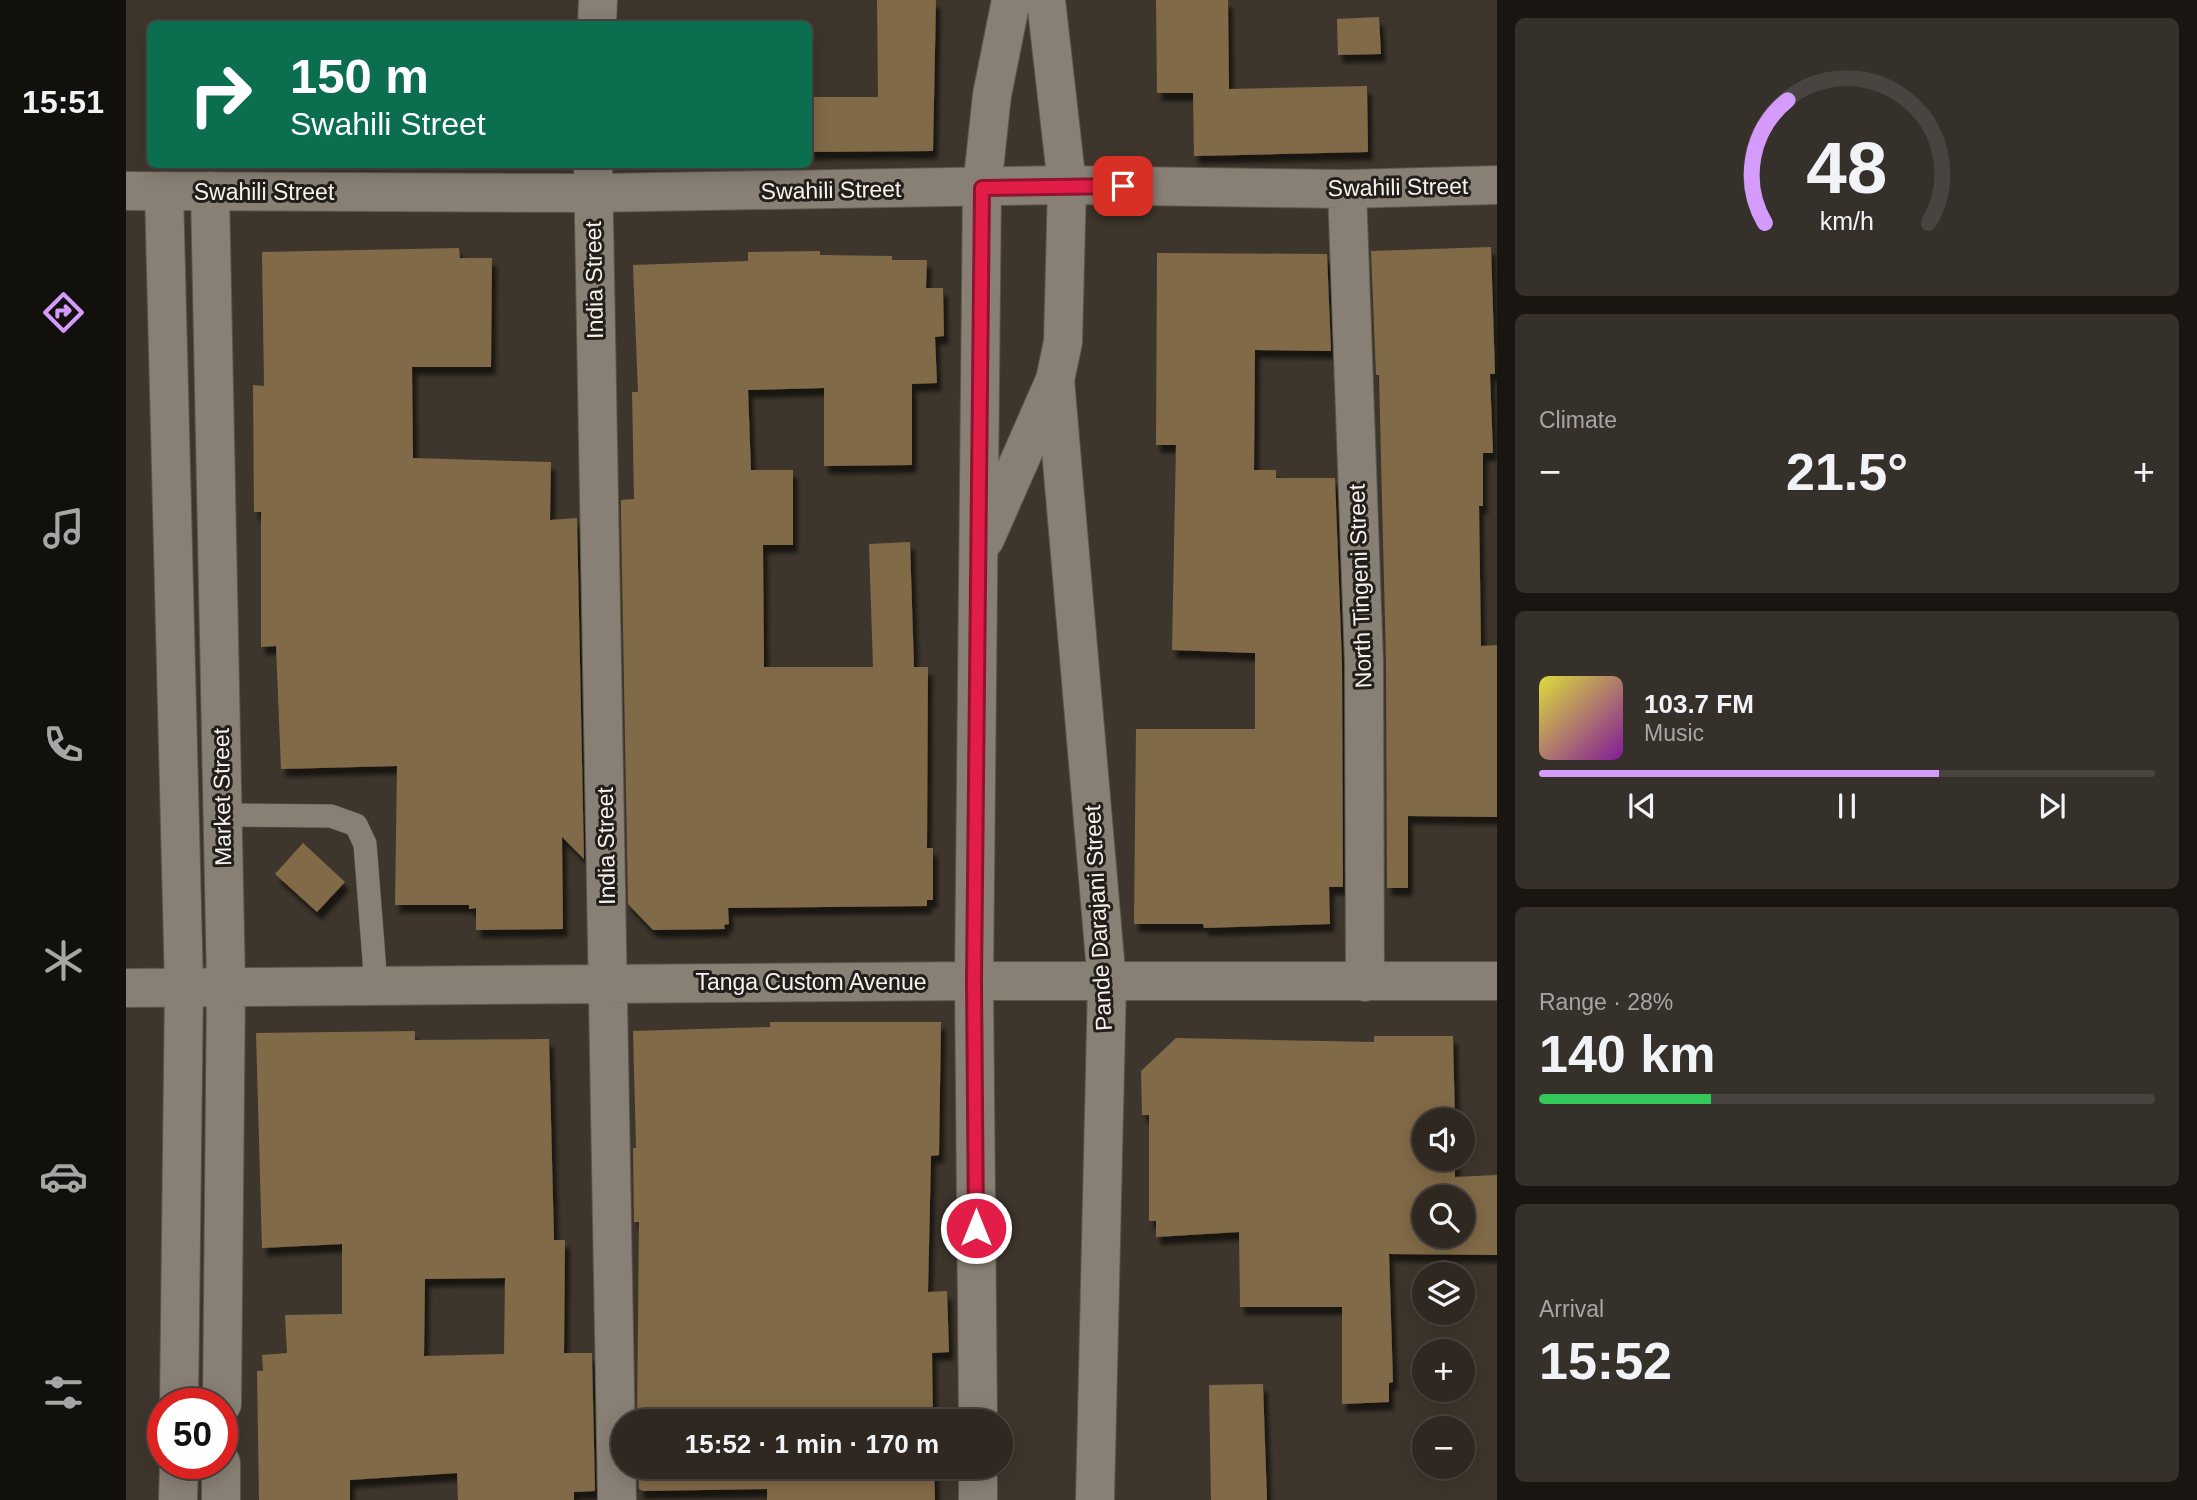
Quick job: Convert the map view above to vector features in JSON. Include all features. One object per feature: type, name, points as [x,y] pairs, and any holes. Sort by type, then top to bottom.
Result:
[{"type":"street","points":[[597,21],[598,0]]},
{"type":"street","points":[[978,1409],[974,981],[982,188],[992,95],[1011,0]]},
{"type":"street","points":[[979,554],[1055,380],[1063,342],[1067,185],[1046,0]]},
{"type":"street","name":"Swahili Street","points":[[126,191],[210,191],[593,179],[982,188],[1067,185],[1347,189],[1497,186]]},
{"type":"street","name":"India Street","points":[[593,179],[617,1500]]},
{"type":"street","name":"North Tingeni Street","points":[[1347,189],[1364,663],[1365,982]]},
{"type":"street","name":"Market Street","points":[[164,191],[184,986],[179,1388]]},
{"type":"street","name":"Market Street","points":[[210,191],[226,985],[222,1388]]},
{"type":"street","name":"Pande Darajani Street","points":[[1055,380],[1107,983],[1095,1500]]},
{"type":"street","name":"Tanga Custom Avenue","points":[[126,988],[226,985],[974,981],[1497,981]]},
{"type":"street","points":[[178,1479],[178,1500]]},
{"type":"street","points":[[221,1479],[221,1500]]},
{"type":"street","points":[[978,1479],[978,1500]]},
{"type":"lane","points":[[223,815],[331,816],[356,825],[365,844],[376,985]]},
{"type":"building","points":[[877,0],[936,0],[933,151],[812,152],[812,97],[878,97]]},
{"type":"building","points":[[1156,0],[1228,0],[1229,89],[1367,86],[1368,152],[1194,156],[1193,93],[1157,93]]},
{"type":"building","points":[[1379,17],[1381,54],[1338,55],[1337,19]]},
{"type":"building","points":[[1491,247],[1495,374],[1490,374],[1493,453],[1483,453],[1483,506],[1479,506],[1481,646],[1497,645],[1497,817],[1408,816],[1408,888],[1387,888],[1386,663],[1379,375],[1376,375],[1371,251]]},
{"type":"building","points":[[459,248],[460,258],[492,258],[491,367],[412,367],[413,458],[551,462],[550,520],[577,518],[584,859],[562,837],[563,929],[476,930],[476,908],[469,909],[469,905],[395,905],[397,766],[281,769],[276,646],[261,647],[261,512],[254,512],[253,385],[264,386],[262,252]]},
{"type":"building","points":[[820,251],[820,255],[892,256],[892,260],[927,260],[926,288],[943,288],[944,336],[935,337],[937,383],[912,384],[912,465],[824,466],[824,388],[748,390],[751,470],[793,470],[793,545],[763,545],[764,667],[873,667],[869,544],[910,542],[914,667],[928,667],[927,848],[933,848],[933,900],[927,900],[927,906],[728,908],[729,924],[724,925],[725,929],[653,930],[628,904],[621,500],[634,499],[632,392],[638,392],[633,265],[748,261],[748,252]]},
{"type":"building","points":[[1157,253],[1327,254],[1331,351],[1255,350],[1254,470],[1276,470],[1276,478],[1335,478],[1342,663],[1343,887],[1329,887],[1330,924],[1204,928],[1203,924],[1134,924],[1136,729],[1255,729],[1255,653],[1172,650],[1176,445],[1156,445]]},
{"type":"building","points":[[303,843],[345,882],[317,912],[275,874]]},
{"type":"building","points":[[770,1022],[941,1022],[939,1155],[931,1156],[928,1292],[947,1291],[949,1352],[932,1353],[933,1409],[637,1409],[639,1222],[634,1222],[633,1148],[636,1148],[633,1031],[770,1027]]},
{"type":"building","points":[[415,1031],[415,1040],[549,1039],[554,1240],[565,1240],[564,1353],[592,1353],[595,1491],[574,1492],[574,1500],[458,1500],[457,1473],[350,1480],[350,1500],[259,1500],[257,1371],[263,1371],[262,1355],[287,1353],[285,1315],[342,1314],[342,1244],[262,1248],[256,1033]],"holes":[[[505,1278],[504,1354],[424,1356],[425,1279]]]},
{"type":"building","points":[[1374,1036],[1453,1036],[1455,1108],[1412,1108],[1412,1171],[1455,1171],[1455,1177],[1497,1175],[1497,1255],[1389,1254],[1393,1382],[1389,1383],[1389,1402],[1342,1404],[1342,1307],[1240,1307],[1239,1232],[1156,1237],[1156,1221],[1149,1221],[1149,1115],[1142,1115],[1141,1071],[1176,1038],[1374,1042]]},
{"type":"building","points":[[1263,1384],[1267,1500],[1211,1500],[1209,1385]]},
{"type":"building","points":[[639,1479],[934,1479],[935,1500],[767,1500],[767,1489],[639,1489]]},
{"type":"route","points":[[976,1228],[974,981],[982,188],[1123,186]]}]
